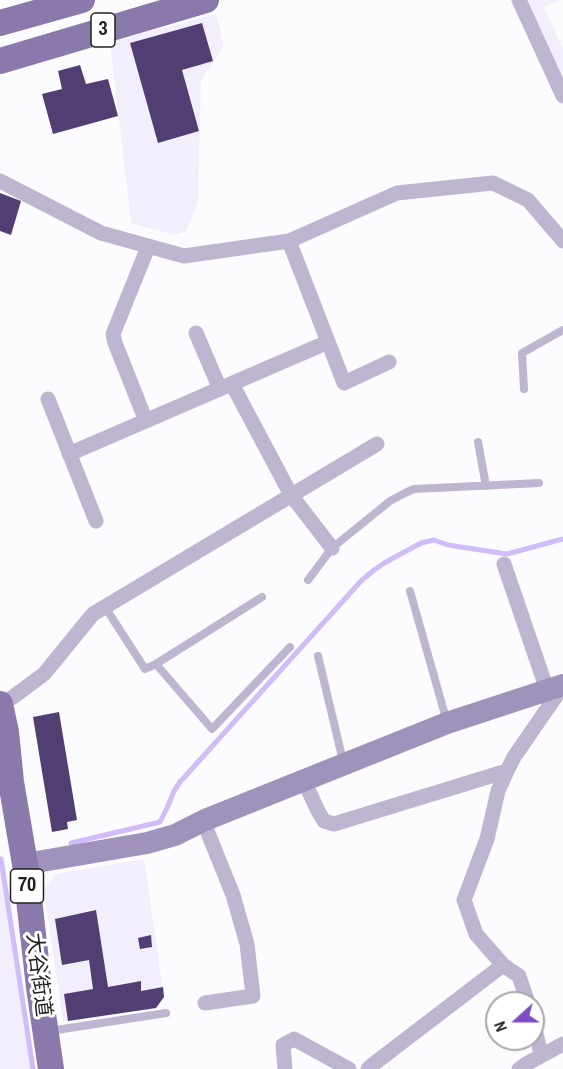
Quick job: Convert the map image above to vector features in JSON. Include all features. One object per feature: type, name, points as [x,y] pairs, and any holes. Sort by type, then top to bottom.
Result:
[{"type":"main road","name":"3","points":[[0,23],[82,0]]},
{"type":"main road","name":"3","points":[[0,44],[153,0]]},
{"type":"main road","name":"3","points":[[0,61],[206,0]]},
{"type":"main road","name":"大谷街道","points":[[0,704],[25,864],[51,1069]]},
{"type":"street","points":[[519,0],[563,96]]},
{"type":"street","points":[[0,181],[101,233],[184,256],[289,241],[397,193],[493,183],[528,200],[563,241]]},
{"type":"street","points":[[289,241],[344,383],[389,362]]},
{"type":"street","points":[[146,421],[113,334],[148,247]]},
{"type":"street","points":[[196,333],[291,495],[332,548]]},
{"type":"street","points":[[69,454],[328,342]]},
{"type":"street","points":[[48,399],[96,521]]},
{"type":"street","points":[[0,704],[13,698],[44,674],[93,614],[377,444]]},
{"type":"street","points":[[504,564],[558,687]]},
{"type":"street","points":[[25,864],[147,843],[175,834],[447,723],[558,687]]},
{"type":"street","points":[[524,991],[519,976],[503,965],[476,934],[464,900],[487,839],[498,790],[514,757],[558,687]]},
{"type":"street","points":[[304,781],[324,821],[334,825],[507,771]]},
{"type":"street","points":[[205,820],[233,895],[247,944],[253,996],[205,1003]]},
{"type":"street","points":[[368,1069],[503,965]]},
{"type":"street","points":[[285,1069],[283,1045],[294,1040],[350,1069]]},
{"type":"street","points":[[519,1069],[563,1044]]},
{"type":"lane","points":[[524,389],[522,353],[563,330]]},
{"type":"lane","points":[[477,442],[486,486]]},
{"type":"lane","points":[[308,580],[332,548],[390,501],[414,489],[539,483]]},
{"type":"lane","points":[[410,591],[447,723]]},
{"type":"lane","points":[[105,607],[145,669],[262,597]]},
{"type":"lane","points":[[156,664],[212,729],[291,647]]},
{"type":"lane","points":[[318,656],[344,765]]},
{"type":"lane","points":[[45,1031],[166,1014]]},
{"type":"shaded area","points":[[526,0],[559,0],[544,7],[563,49],[563,83]]},
{"type":"shaded area","points":[[216,14],[224,45],[201,81],[198,203],[186,231],[175,235],[131,223],[110,42]]},
{"type":"shaded area","points":[[0,854],[33,1069],[0,1069]]},
{"type":"shaded area","points":[[144,859],[164,997],[156,1008],[63,1021],[44,890],[56,874]]},
{"type":"building","points":[[202,23],[213,61],[182,70],[199,131],[158,143],[130,43]]},
{"type":"building","points":[[80,65],[86,84],[108,79],[118,116],[53,134],[42,94],[62,89],[58,71]]},
{"type":"building","points":[[0,193],[21,201],[11,235],[0,231]]},
{"type":"building","points":[[59,712],[77,820],[67,822],[68,829],[52,832],[33,717]]},
{"type":"building","points":[[96,910],[108,987],[141,981],[141,991],[163,987],[164,997],[156,1008],[68,1021],[64,994],[93,989],[89,960],[62,965],[55,919]]},
{"type":"building","points":[[151,935],[152,947],[140,949],[138,938]]},
{"type":"waterway","points":[[71,843],[160,822],[180,782],[361,581],[386,562],[421,543],[434,540],[448,545],[507,554],[563,539]]},
{"type":"waterway","points":[[1,859],[33,1069]]}]
